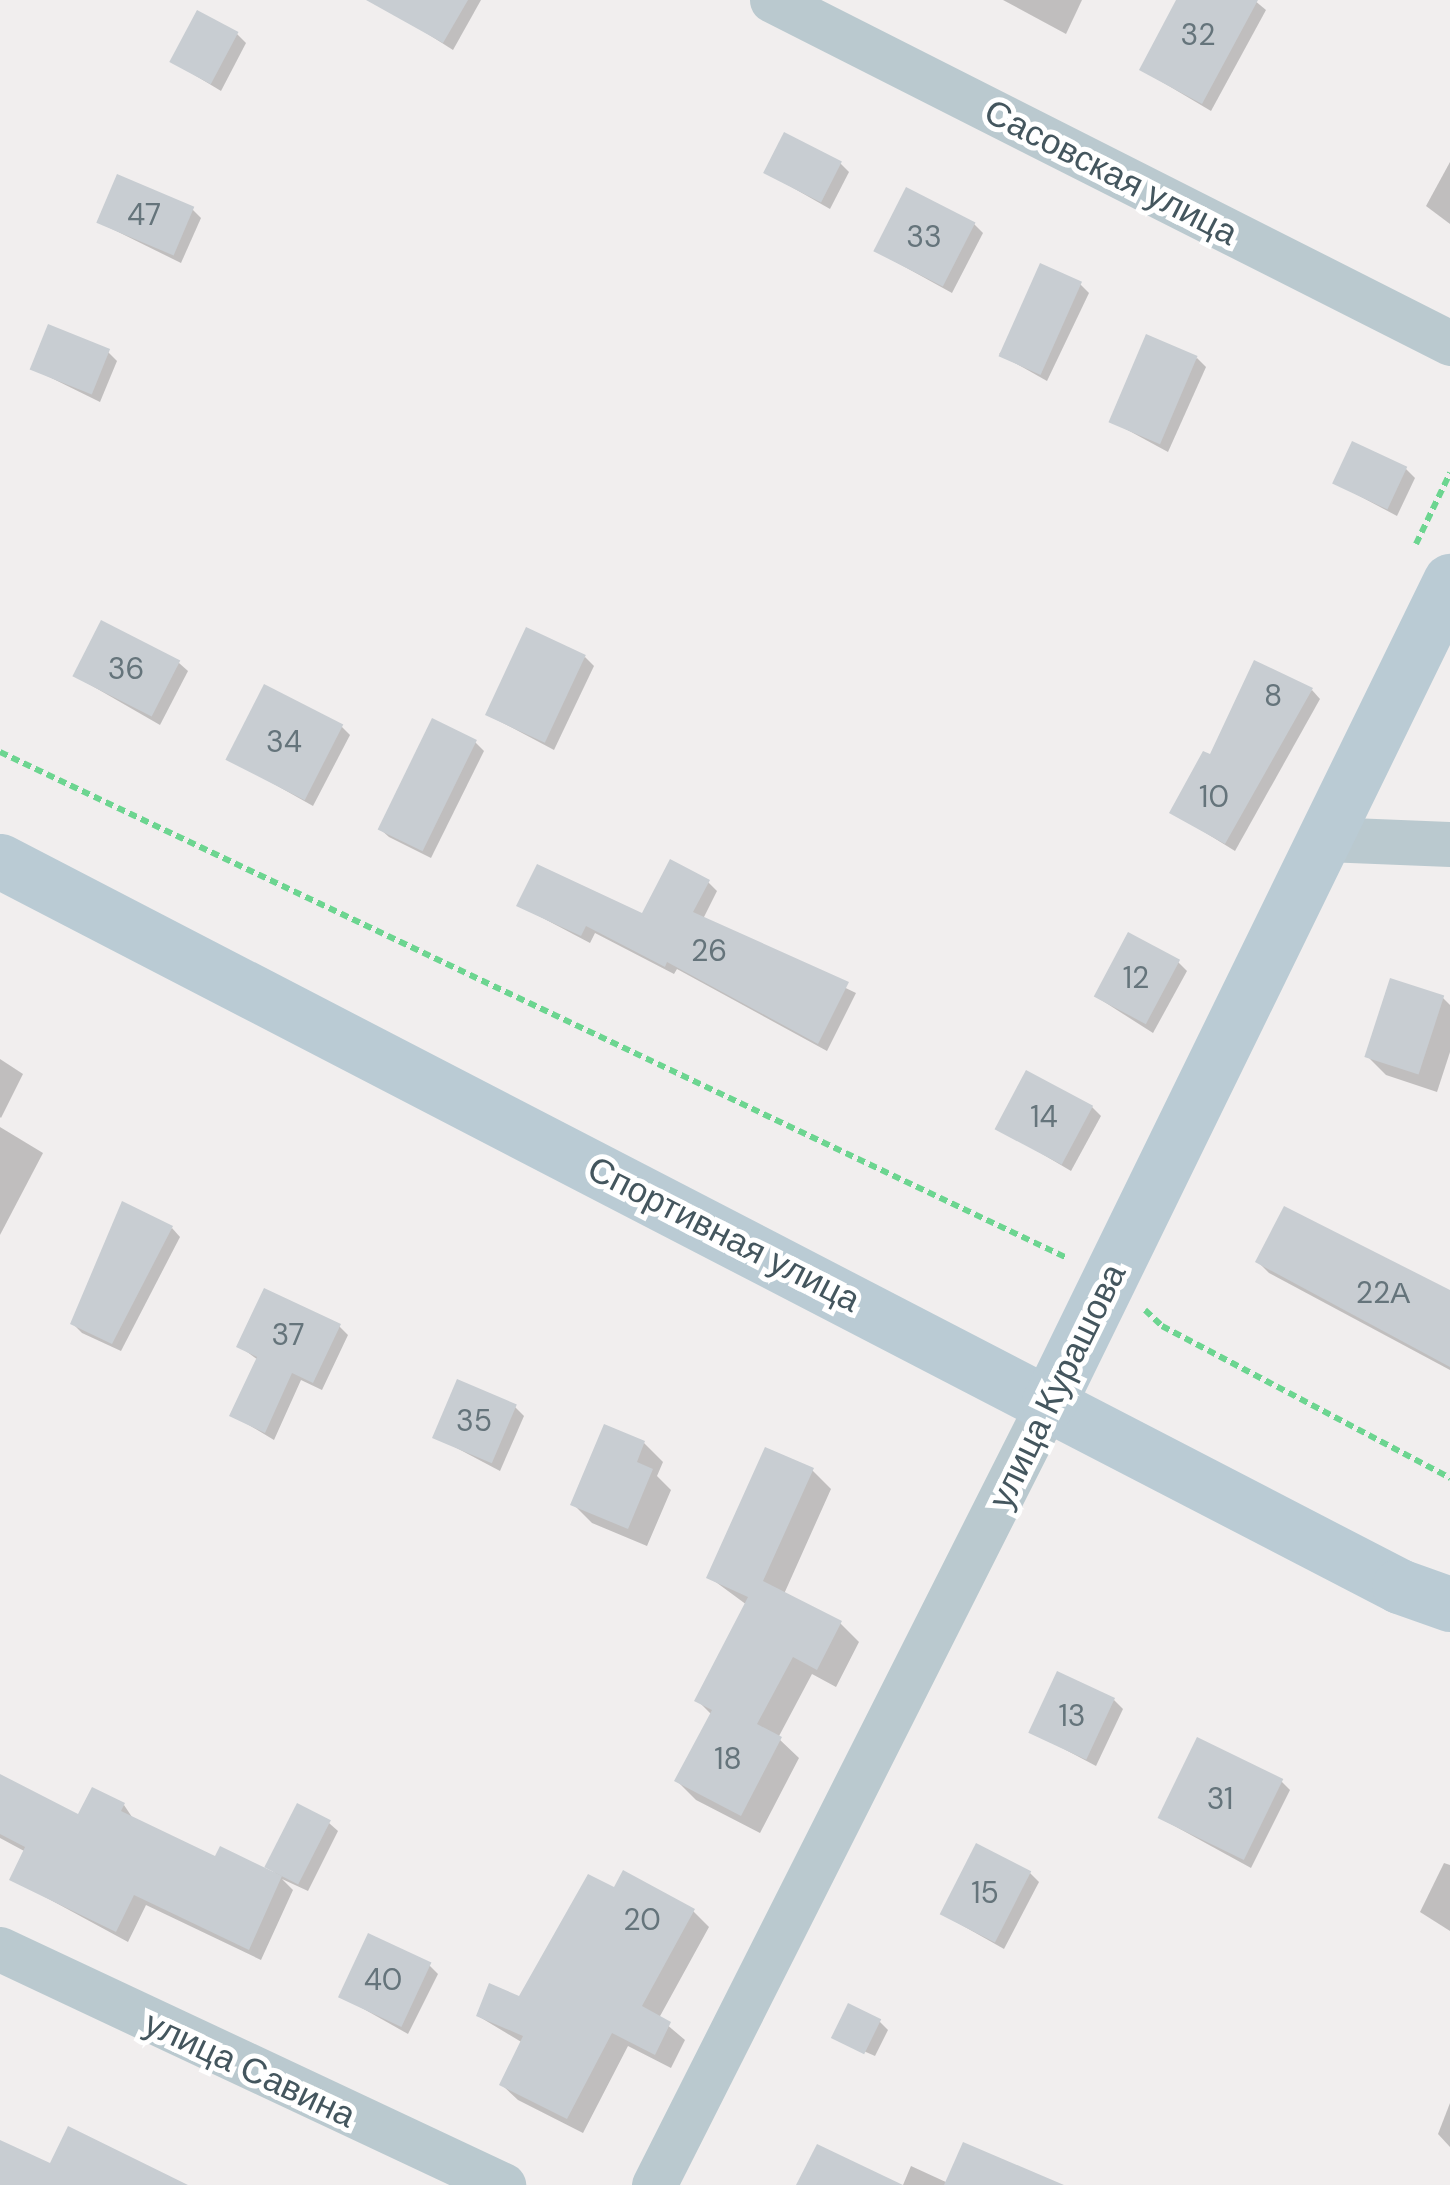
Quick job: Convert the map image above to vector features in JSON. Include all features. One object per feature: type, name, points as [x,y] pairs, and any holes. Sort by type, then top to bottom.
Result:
[{"type":"street","name":"Сасовская улица","points":[[772,0],[1450,344]]},
{"type":"street","name":"улица Курашова","points":[[654,2185],[1049,1402],[1450,581]]},
{"type":"street","points":[[1326,838],[1450,844]]},
{"type":"street","name":"Спортивная улица","points":[[0,861],[1400,1586],[1450,1604]]},
{"type":"street","name":"улица Савина","points":[[0,1949],[503,2185]]},
{"type":"path","points":[[0,752],[1110,1278],[1162,1326],[1450,1478]]},
{"type":"building","points":[[366,0],[468,0],[443,43]]},
{"type":"building","points":[[1176,0],[1258,0],[1202,104],[1139,70]]},
{"type":"building","points":[[197,10],[238,32],[211,84],[169,62]]},
{"type":"building","points":[[784,132],[842,162],[821,202],[763,173]]},
{"type":"building","points":[[117,174],[194,207],[174,256],[96,223]]},
{"type":"building","points":[[906,187],[975,222],[943,287],[873,251]]},
{"type":"building","points":[[1040,263],[1082,282],[1041,375],[999,356]]},
{"type":"building","points":[[48,324],[110,349],[92,395],[30,369]]},
{"type":"building","points":[[1146,334],[1198,356],[1160,444],[1108,422]]},
{"type":"building","points":[[1352,441],[1407,467],[1387,509],[1332,484]]},
{"type":"building","points":[[101,620],[180,660],[152,717],[72,676]]},
{"type":"building","points":[[526,627],[586,655],[545,743],[485,715]]},
{"type":"building","points":[[1254,660],[1313,688],[1225,844],[1169,813],[1203,751],[1210,754]]},
{"type":"building","points":[[264,684],[343,724],[305,800],[225,760]]},
{"type":"building","points":[[432,718],[477,740],[423,851],[378,829]]},
{"type":"building","points":[[670,859],[710,880],[693,912],[849,982],[818,1044],[667,962],[665,967],[586,926],[581,936],[516,906],[537,864],[642,913]]},
{"type":"building","points":[[1128,932],[1180,960],[1146,1024],[1094,996]]},
{"type":"building","points":[[1390,978],[1444,996],[1419,1075],[1364,1057]]},
{"type":"building","points":[[1026,1070],[1093,1106],[1062,1165],[995,1129]]},
{"type":"building","points":[[122,1201],[173,1226],[112,1344],[70,1324]]},
{"type":"building","points":[[1284,1206],[1450,1290],[1450,1367],[1255,1262]]},
{"type":"building","points":[[264,1288],[341,1324],[313,1383],[292,1373],[265,1433],[229,1416],[257,1357],[236,1347]]},
{"type":"building","points":[[457,1379],[517,1404],[492,1463],[432,1438]]},
{"type":"building","points":[[604,1424],[645,1441],[637,1462],[653,1469],[628,1529],[570,1505]]},
{"type":"building","points":[[765,1447],[814,1468],[763,1581],[842,1621],[817,1670],[793,1657],[757,1724],[782,1737],[741,1816],[674,1781],[712,1710],[694,1701],[748,1597],[706,1578]]},
{"type":"building","points":[[1057,1671],[1115,1698],[1086,1760],[1028,1733]]},
{"type":"building","points":[[1197,1737],[1283,1779],[1244,1860],[1158,1818]]},
{"type":"building","points":[[0,1774],[78,1814],[92,1787],[125,1803],[121,1811],[215,1856],[220,1846],[282,1876],[249,1950],[134,1895],[116,1932],[9,1880],[25,1847],[0,1834]]},
{"type":"building","points":[[297,1803],[331,1820],[298,1884],[264,1867]]},
{"type":"building","points":[[976,1843],[1031,1871],[995,1942],[940,1914]]},
{"type":"building","points":[[623,1870],[695,1909],[642,2006],[671,2022],[655,2055],[612,2033],[567,2119],[499,2085],[523,2036],[476,2016],[489,1983],[519,1996],[588,1874],[614,1887]]},
{"type":"building","points":[[368,1933],[431,1963],[401,2027],[338,1997]]},
{"type":"building","points":[[848,2003],[881,2019],[864,2054],[831,2038]]},
{"type":"building","points":[[68,2126],[188,2185],[0,2185],[0,2140],[50,2163]]},
{"type":"building","points":[[963,2142],[1064,2185],[944,2185]]},
{"type":"building","points":[[817,2144],[903,2185],[796,2185]]}]
